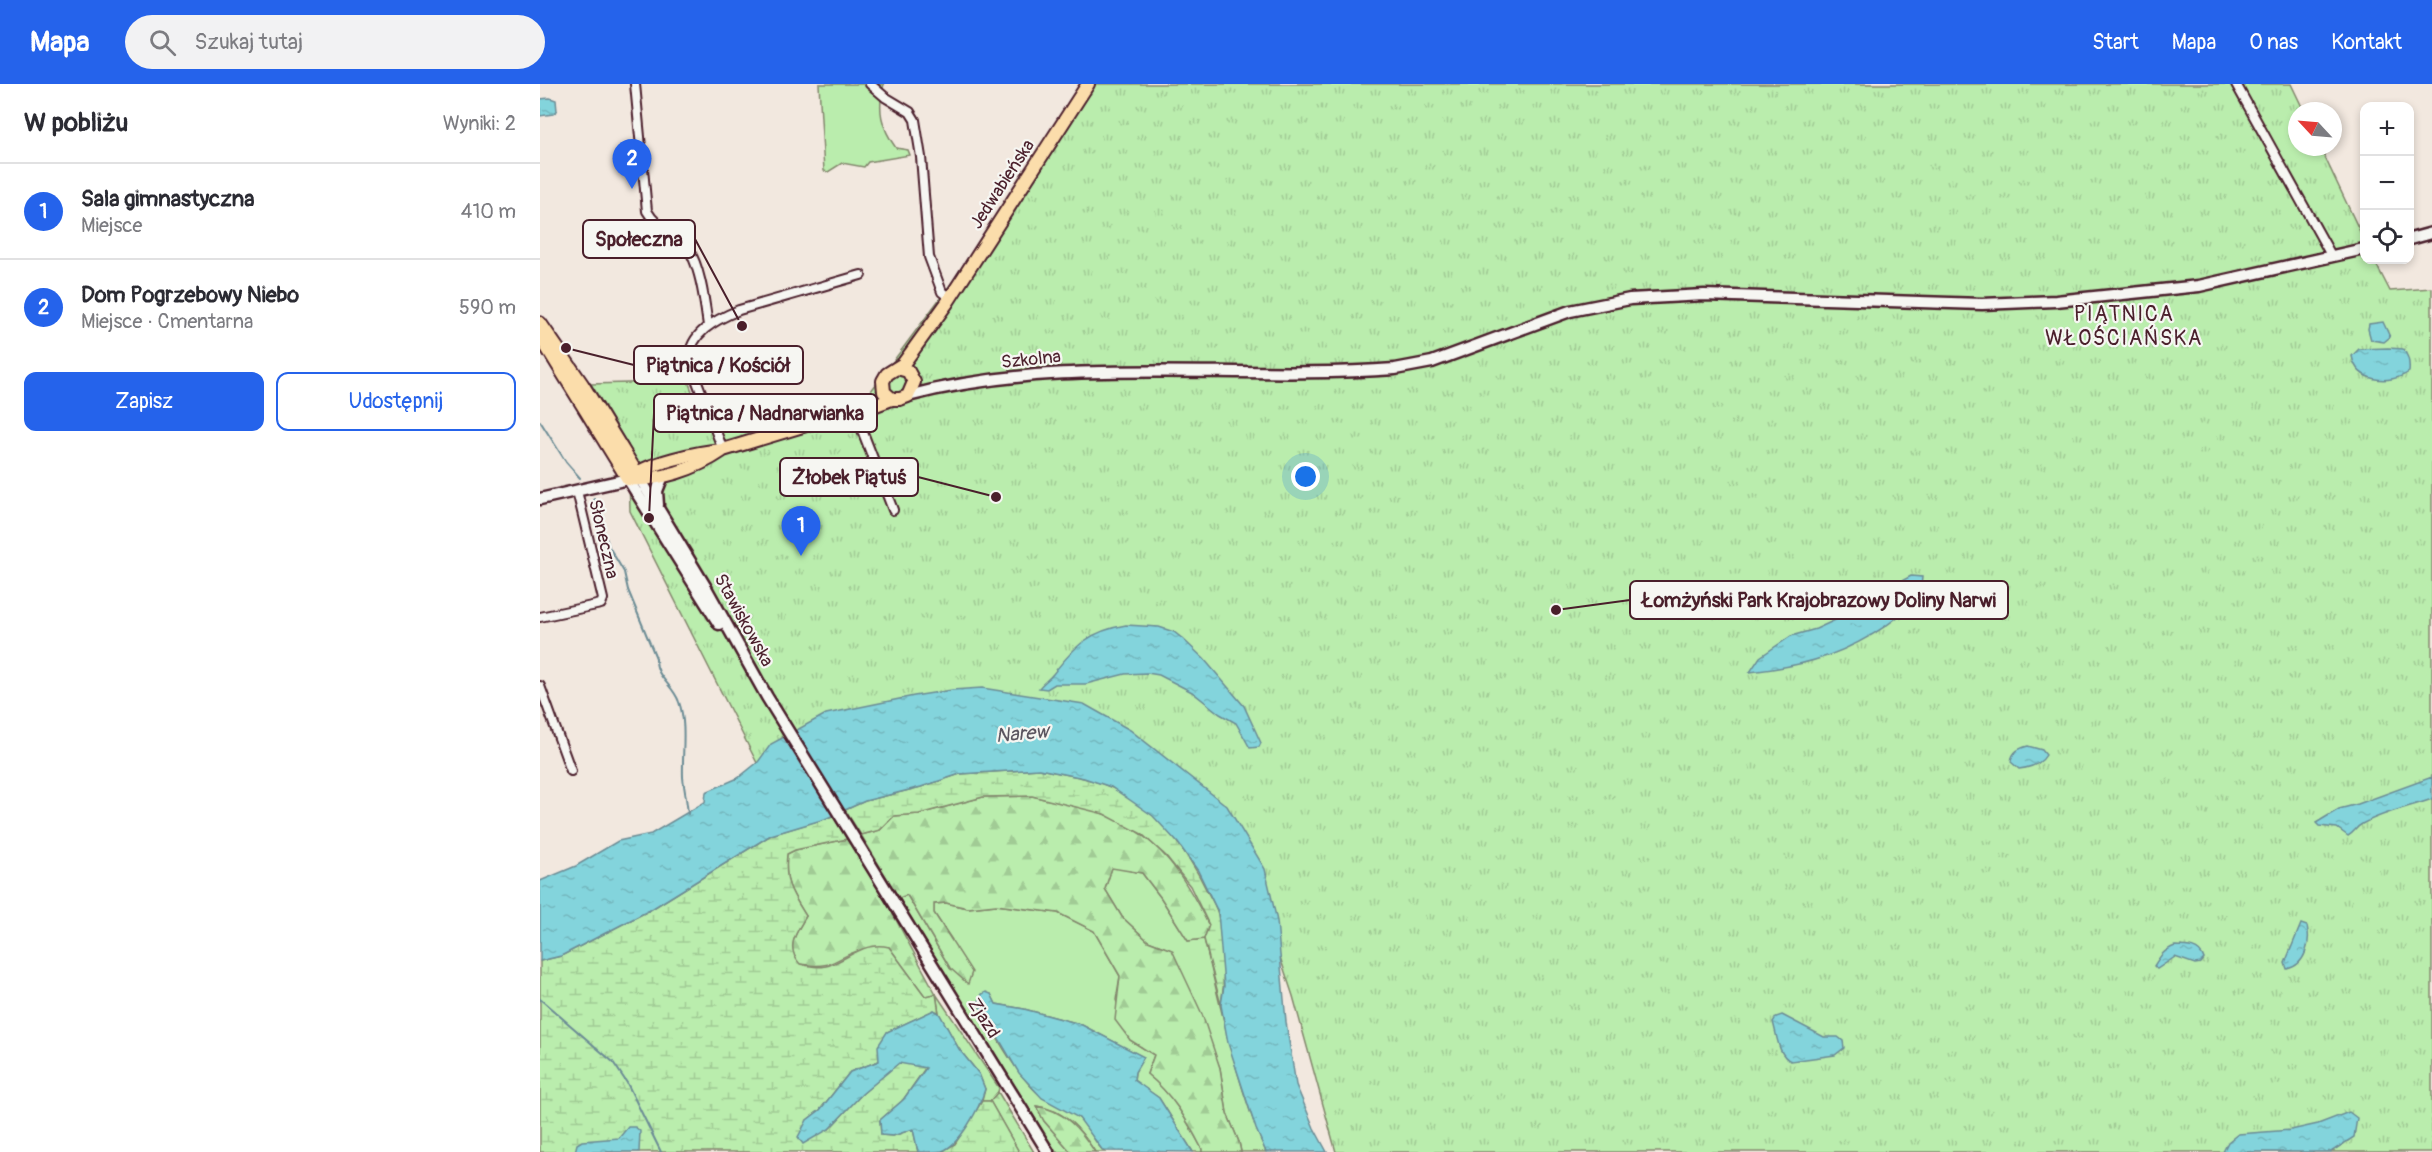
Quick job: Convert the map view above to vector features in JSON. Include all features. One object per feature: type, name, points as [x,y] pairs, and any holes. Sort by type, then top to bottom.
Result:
[{"type":"main road","name":"Jedwabieńska","points":[[897,368],[909,356],[949,300],[1088,84]]},
{"type":"main road","name":"Jedwabieńska","points":[[912,377],[915,360],[949,300]]},
{"type":"main road","name":"Stawiskowska","points":[[540,323],[582,384],[635,477]]},
{"type":"main road","name":"Stawiskowska","points":[[540,336],[635,477]]},
{"type":"main road","points":[[635,477],[707,451],[723,450],[908,396],[912,377],[906,369],[897,368],[887,374],[883,389],[873,397],[836,416]]},
{"type":"main road","points":[[883,389],[892,399]]},
{"type":"main road","points":[[635,477],[663,476],[709,460],[723,450]]},
{"type":"street","points":[[635,84],[647,211],[652,220],[682,242],[691,254],[708,326]]},
{"type":"street","points":[[870,84],[885,97],[910,112],[915,120],[921,157],[929,257],[942,292],[949,300]]},
{"type":"street","points":[[2236,84],[2332,257]]},
{"type":"street","points":[[2414,238],[2432,233]]},
{"type":"street","name":"Szkolna","points":[[908,396],[956,386],[1058,374],[1110,371],[1395,369],[1432,362],[1570,311],[1630,299],[1704,295],[1982,304],[2056,301],[2199,286],[2360,250]]},
{"type":"street","points":[[723,450],[695,378],[689,356],[695,341],[708,326],[739,310],[861,275]]},
{"type":"street","name":"Szkolna","points":[[912,377],[935,386],[956,386]]},
{"type":"street","points":[[855,412],[893,510]]},
{"type":"street","points":[[658,508],[657,491],[663,476]]},
{"type":"street","points":[[540,499],[635,477]]},
{"type":"street","name":"Stawiskowska","points":[[635,477],[658,508],[705,586],[757,681]]},
{"type":"street","name":"Stawiskowska","points":[[635,477],[745,666],[757,681]]},
{"type":"street","name":"Słoneczna","points":[[540,617],[601,604],[603,599],[577,491]]},
{"type":"street","name":"Zjazd","points":[[757,681],[1048,1152]]},
{"type":"street","points":[[540,686],[571,771]]},
{"type":"green space","points":[[819,84],[884,84],[881,110],[884,125],[896,148],[908,150],[910,155],[868,162],[864,167],[842,163],[828,172],[824,171]]},
{"type":"green space","points":[[1092,84],[2291,84],[2300,102],[2288,102],[2288,156],[2324,156],[2360,232],[2360,264],[2376,264],[2390,291],[2432,288],[2432,1152],[1336,1152],[1293,996],[1263,906],[1227,849],[1036,723],[757,763],[630,511],[628,445],[591,384],[666,382],[686,376],[702,417],[785,410],[868,395],[1046,156]]},
{"type":"green space","points":[[1039,769],[1093,781],[1126,795],[1156,818],[1180,846],[1200,877],[1218,914],[1224,960],[1221,1005],[1204,939],[1209,925],[1190,886],[1166,856],[1142,834],[1104,814],[1032,796],[983,797],[919,814],[894,816],[880,830],[861,835],[845,810],[865,801],[921,787],[960,774]]},
{"type":"green space","points":[[1032,796],[1096,811],[1123,823],[1155,846],[1168,859],[1190,890],[1209,926],[1204,939],[1188,941],[1142,873],[1112,868],[1105,889],[1122,917],[1148,941],[1172,950],[1202,1014],[1220,1068],[1227,1113],[1241,1152],[1202,1152],[1179,1108],[1147,1074],[1154,1055],[1130,1040],[1115,1020],[1120,976],[1094,931],[1058,913],[996,905],[968,908],[946,903],[934,904],[934,913],[972,972],[968,984],[950,968],[907,895],[899,898],[861,835],[880,830],[894,816],[919,814],[983,797]]},
{"type":"green space","points":[[833,816],[847,839],[795,850],[787,854],[790,887],[806,916],[794,940],[793,952],[796,958],[800,964],[816,967],[832,964],[860,950],[874,946],[889,947],[925,996],[936,994],[939,1013],[934,1010],[887,1032],[879,1061],[850,1072],[820,1110],[807,1120],[829,1129],[862,1094],[899,1062],[926,1067],[903,1100],[880,1120],[881,1135],[893,1136],[913,1129],[918,1152],[540,1152],[540,961],[561,956],[650,910],[771,835]]},
{"type":"green space","points":[[847,839],[888,905],[936,994],[925,996],[889,947],[863,949],[832,963],[820,965],[799,964],[795,958],[793,940],[806,916],[790,887],[787,854],[795,850]]},
{"type":"green space","points":[[1112,867],[1142,873],[1188,941],[1204,939],[1238,1074],[1266,1152],[1241,1152],[1227,1113],[1220,1068],[1172,950],[1148,941],[1122,917],[1105,889]]},
{"type":"green space","points":[[907,895],[950,968],[952,940],[934,913],[934,904],[946,903],[968,908],[996,905],[1058,913],[1094,931],[1120,976],[1116,1000],[1130,1040],[1154,1055],[1147,1074],[1179,1108],[1202,1152],[1193,1152],[1159,1098],[1134,1081],[1135,1072],[1143,1057],[1080,1024],[996,1004],[991,994],[978,1003],[1016,1068],[1035,1091],[1080,1119],[1105,1152],[1095,1152],[1084,1136],[1064,1116],[1037,1106],[1044,1121],[1071,1152],[1056,1152],[899,898]]},
{"type":"green space","points":[[936,994],[999,1088],[990,1101],[982,1101],[985,1089],[979,1074],[959,1049],[939,1013]]},
{"type":"green space","points":[[998,1092],[1034,1152],[1019,1152],[990,1101]]},
{"type":"green space","points":[[982,1101],[990,1101],[1019,1152],[941,1152],[955,1144]]},
{"type":"green space","points":[[1036,1106],[1063,1116],[1095,1152],[1071,1152],[1044,1121]]},
{"type":"water","points":[[540,99],[556,100],[557,111],[540,116]]},
{"type":"water","points":[[2383,322],[2390,337],[2384,342],[2371,340],[2369,324]]},
{"type":"water","points":[[2359,349],[2403,349],[2409,360],[2409,372],[2393,379],[2375,379],[2360,372],[2355,365],[2352,356]]},
{"type":"water","points":[[1911,576],[1922,577],[1919,590],[1911,603],[1900,615],[1870,636],[1818,659],[1750,672],[1760,657],[1791,636],[1816,629],[1846,615]]},
{"type":"water","points":[[1126,625],[1159,627],[1174,632],[1183,639],[1204,659],[1244,706],[1261,743],[1259,747],[1250,748],[1236,723],[1220,714],[1192,692],[1159,675],[1125,674],[1086,684],[1055,684],[1047,689],[1039,688],[1068,655],[1084,641],[1102,631]]},
{"type":"water","name":"Narew","points":[[982,688],[1084,704],[1130,730],[1227,806],[1265,869],[1277,921],[1286,1022],[1296,1085],[1327,1152],[1266,1152],[1256,1129],[1228,1043],[1221,1005],[1224,986],[1218,912],[1198,871],[1178,843],[1153,816],[1111,787],[1084,778],[1039,769],[960,774],[921,787],[865,801],[825,819],[771,835],[650,910],[561,956],[540,961],[540,881],[576,866],[618,841],[651,834],[705,802],[706,792],[738,778],[758,762],[771,744],[826,714],[914,696]]},
{"type":"water","points":[[2028,746],[2042,750],[2046,755],[2034,765],[2019,769],[2011,762],[2013,755]]},
{"type":"water","points":[[2432,777],[2432,799],[2370,820],[2360,825],[2348,836],[2337,828],[2319,826],[2316,823],[2339,809]]},
{"type":"water","points":[[2301,924],[2307,926],[2306,952],[2299,963],[2287,969],[2285,963]]},
{"type":"water","points":[[2175,946],[2196,949],[2204,959],[2201,963],[2195,964],[2175,957],[2157,969],[2154,966],[2160,956]]},
{"type":"water","points":[[986,992],[991,994],[996,1004],[1080,1024],[1144,1057],[1135,1072],[1134,1080],[1159,1098],[1193,1152],[1103,1151],[1079,1118],[1042,1098],[1019,1073],[978,1003],[982,994]]},
{"type":"water","points":[[934,1010],[939,1013],[959,1049],[979,1074],[985,1089],[974,1115],[956,1141],[942,1151],[918,1152],[913,1129],[893,1136],[881,1135],[880,1120],[903,1100],[926,1068],[899,1063],[862,1094],[829,1129],[803,1144],[798,1137],[807,1120],[820,1110],[850,1072],[879,1061],[878,1046],[887,1032]]},
{"type":"water","points":[[1782,1015],[1824,1037],[1838,1037],[1843,1041],[1844,1048],[1835,1055],[1791,1061],[1783,1055],[1773,1022],[1776,1017]]},
{"type":"water","points":[[2349,1112],[2357,1118],[2354,1137],[2331,1152],[2223,1152],[2228,1142],[2238,1134],[2291,1130],[2318,1124]]},
{"type":"water","points":[[628,1127],[635,1127],[640,1131],[639,1152],[575,1152],[577,1144],[582,1141],[619,1138]]},
{"type":"pier","points":[[794,728],[846,812],[834,819],[782,735]]},
{"type":"waterway","points":[[540,421],[566,462],[580,478]]},
{"type":"waterway","points":[[594,499],[609,547],[624,572],[628,590],[656,658],[658,671],[679,702],[683,720],[683,777],[688,814]]},
{"type":"waterway","points":[[540,999],[613,1062],[627,1083],[661,1152]]},
{"type":"place","name":"Dom Pogrzebowy Niebo","points":[[632,189]]},
{"type":"place","name":"Społeczna","points":[[742,326]]},
{"type":"place","name":"Piątnica / Kościół","points":[[566,348]]},
{"type":"place","name":"Żłobek Piątuś","points":[[996,497]]},
{"type":"place","name":"Piątnica / Nadnarwianka","points":[[649,518]]},
{"type":"place","name":"Sala gimnastyczna","points":[[801,556]]},
{"type":"place","name":"Łomżyński Park Krajobrazowy Doliny Narwi","points":[[1556,610]]},
{"type":"district","name":"PIĄTNICA WŁOŚCIAŃSKA","points":[[2124,326]]}]
